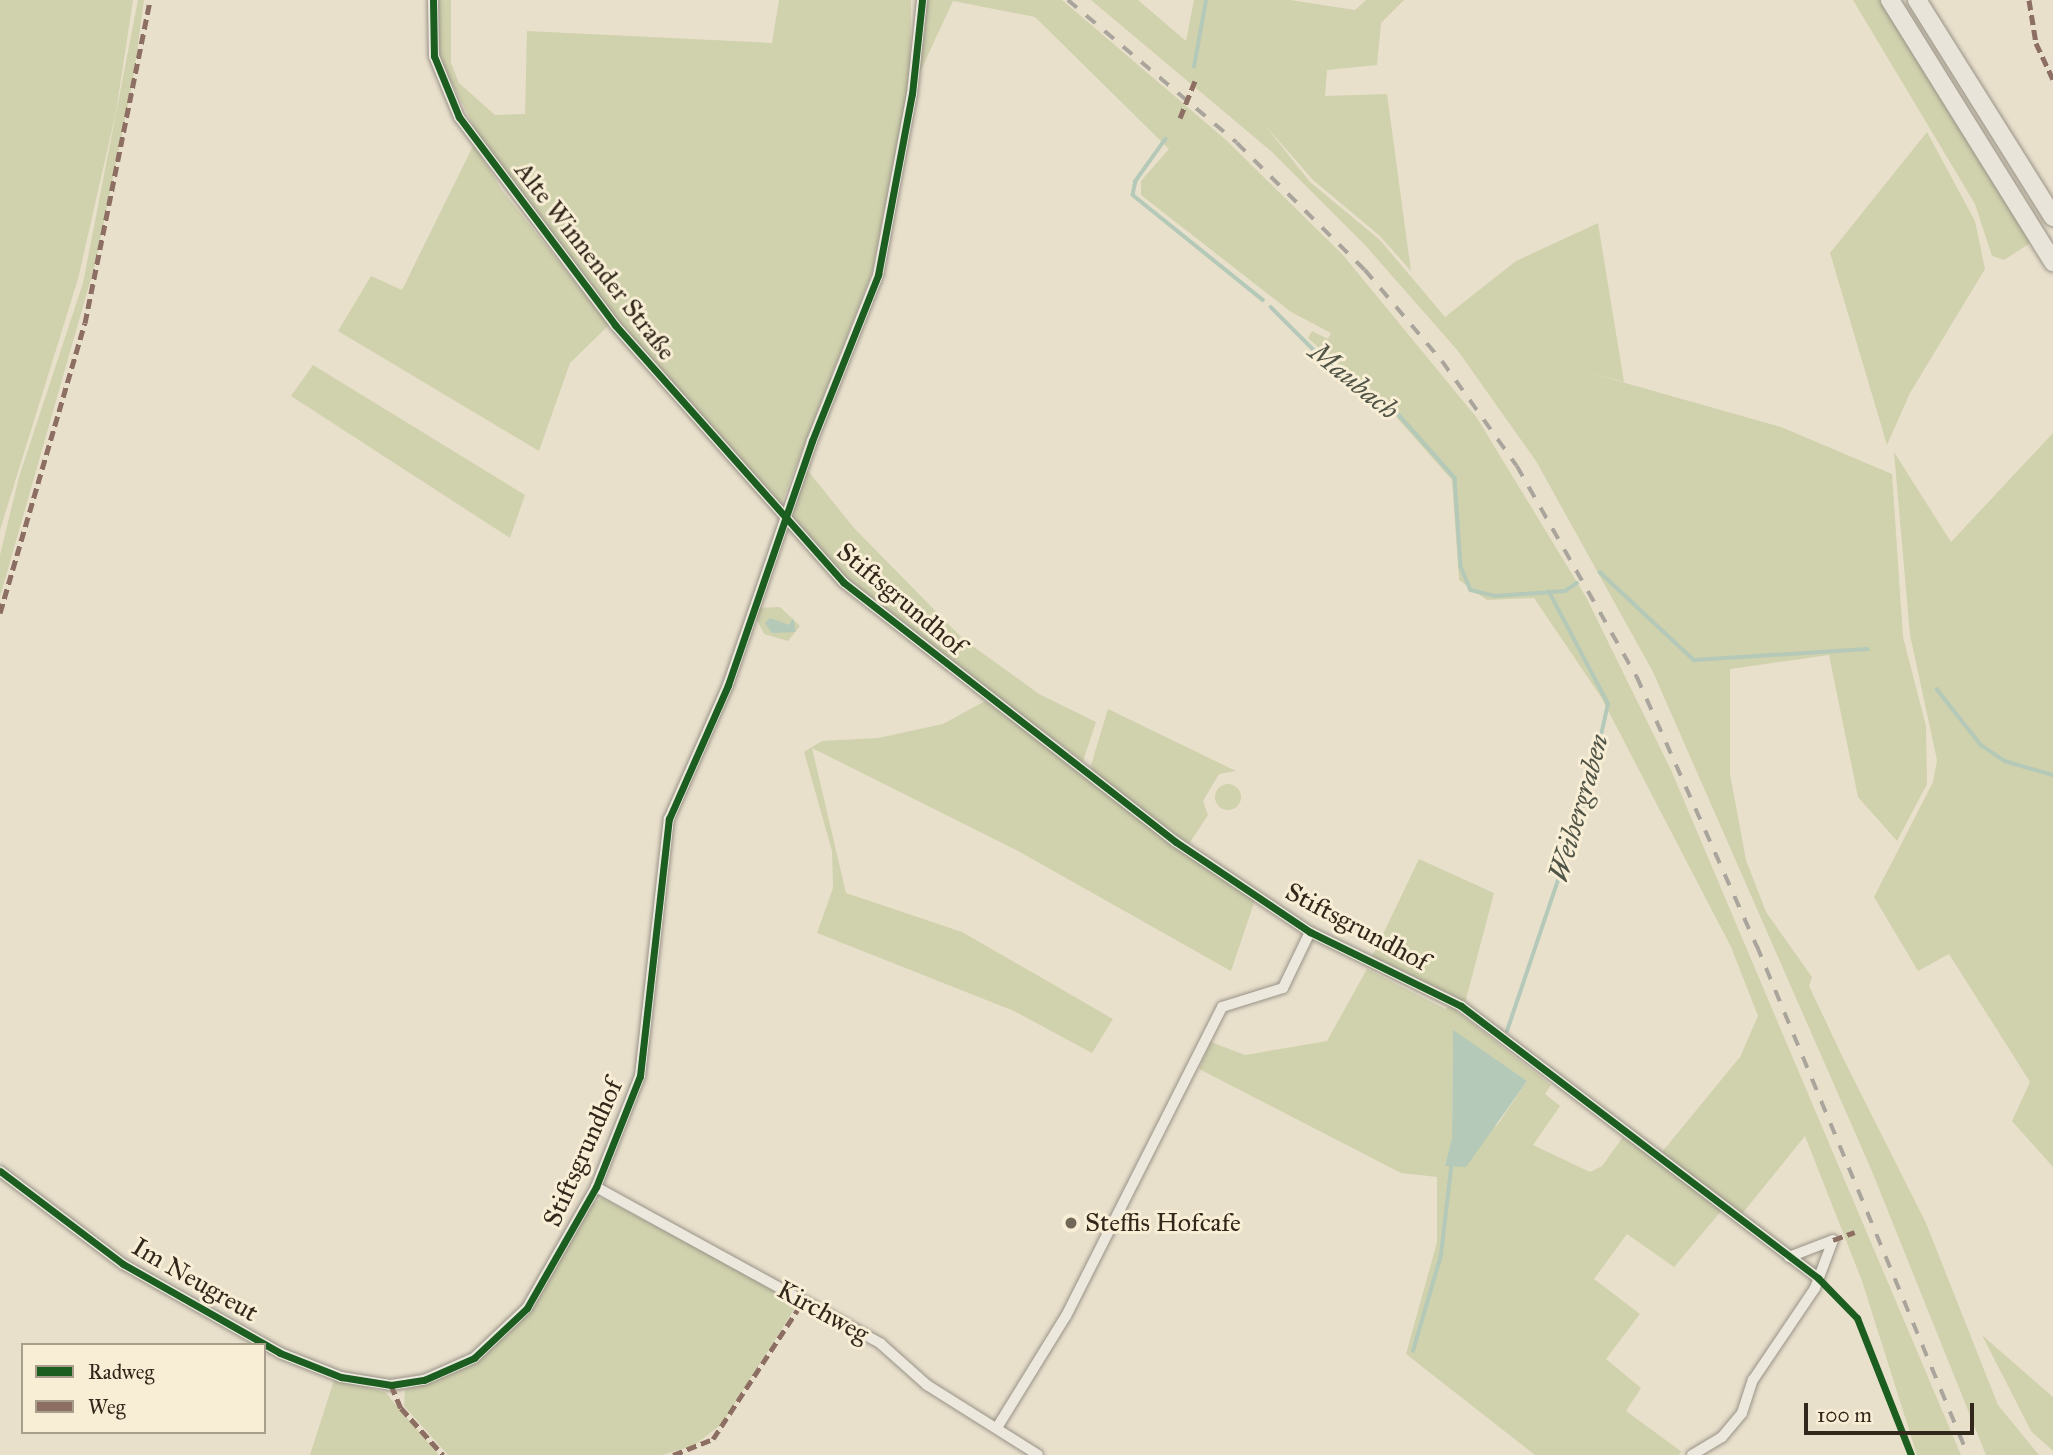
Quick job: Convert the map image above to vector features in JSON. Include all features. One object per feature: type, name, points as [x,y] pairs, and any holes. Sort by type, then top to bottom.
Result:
[{"type":"highway","points":[[1891,0],[2053,262]]},
{"type":"highway","points":[[1917,0],[2053,217]]},
{"type":"street","name":"Alte Winnender Straße","points":[[433,0],[434,56],[459,117],[615,325],[785,518]]},
{"type":"street","points":[[785,518],[878,275],[912,94],[922,0]]},
{"type":"street","name":"Stiftsgrundhof","points":[[391,1385],[449,1370],[503,1335],[546,1278],[596,1187],[632,1102],[648,1040],[658,876],[669,819],[728,685],[785,518],[880,613],[1176,842],[1310,932],[1461,1006],[1818,1278]]},
{"type":"street","name":"Stiftsgrundhof","points":[[998,1426],[1049,1348],[1127,1202],[1222,1007],[1283,988],[1310,932]]},
{"type":"street","name":"Im Neugreut","points":[[0,1171],[123,1264],[225,1323],[341,1377],[391,1385]]},
{"type":"street","name":"Kirchweg","points":[[596,1187],[881,1344],[928,1385],[998,1426],[1038,1455]]},
{"type":"street","points":[[1692,1455],[1733,1427],[1754,1380],[1818,1278],[1833,1240],[1789,1257]]},
{"type":"shaded area","points":[[0,0],[133,0],[116,112],[78,279],[0,530]]},
{"type":"shaded area","points":[[138,0],[144,0],[133,80],[96,261],[0,597],[0,555],[19,477],[83,283]]},
{"type":"shaded area","points":[[438,0],[451,0],[451,63],[459,83],[495,115],[525,114],[527,31],[772,43],[779,0],[911,0],[910,78],[872,272],[781,504],[754,481],[576,271],[484,146],[438,56]]},
{"type":"shaded area","points":[[925,0],[1062,0],[1226,140],[1343,255],[1477,418],[1586,597],[1671,770],[1961,1455],[1917,1455],[1862,1281],[1805,1136],[1742,1214],[1662,1152],[1740,1057],[1758,1016],[1731,947],[1601,697],[1534,598],[1487,600],[1459,580],[1452,480],[1390,410],[1308,338],[1312,331],[1328,339],[1331,333],[1291,312],[1141,195],[1141,181],[1169,149],[1035,17],[953,1],[920,72]]},
{"type":"shaded area","points":[[1091,0],[1138,0],[1186,41],[1194,0],[1290,0],[1355,10],[1366,0],[1404,0],[1381,23],[1377,65],[1327,70],[1325,96],[1387,94],[1411,271],[1380,236],[1313,180],[1264,124],[1310,182],[1380,240],[1445,317],[1516,261],[1598,223],[1624,382],[1583,371],[1781,427],[1892,474],[1903,637],[1926,726],[1927,784],[1897,841],[1858,797],[1829,655],[1730,669],[1730,774],[1746,860],[1766,912],[1812,977],[1809,986],[1926,1223],[1998,1405],[2039,1455],[1986,1455],[1871,1169],[1653,672],[1536,461],[1458,351],[1365,245],[1272,152]]},
{"type":"shaded area","points":[[1853,0],[1880,0],[2032,242],[2004,260],[1992,256],[1975,204]]},
{"type":"shaded area","points":[[1927,132],[1975,221],[1985,269],[1910,393],[1887,445],[1830,253]]},
{"type":"shaded area","points":[[474,144],[501,189],[609,325],[570,363],[539,451],[338,331],[371,276],[402,290]]},
{"type":"shaded area","points":[[313,365],[525,495],[510,538],[291,396]]},
{"type":"shaded area","points":[[2053,433],[2053,1167],[2012,1121],[2030,1082],[1949,954],[1918,971],[1874,897],[1933,782],[1937,760],[1910,635],[1894,452],[1951,542]]},
{"type":"shaded area","points":[[805,467],[854,528],[963,639],[1039,694],[1096,722],[1083,761],[879,609],[824,559],[791,515]]},
{"type":"shaded area","points":[[780,607],[800,626],[788,641],[764,634],[756,618],[759,608]]},
{"type":"shaded area","points":[[770,618],[789,625],[793,618],[796,632],[772,633],[765,623]]},
{"type":"shaded area","points":[[985,701],[1255,900],[1231,971],[1018,851],[812,748],[846,893],[962,932],[1113,1019],[1092,1053],[1014,1011],[817,933],[833,888],[832,851],[804,752],[822,741],[878,738],[943,724]]},
{"type":"shaded area","points":[[1108,709],[1236,771],[1219,774],[1203,801],[1208,815],[1189,844],[1094,774],[1091,765]]},
{"type":"shaded area","points":[[1228,784],[1237,788],[1241,797],[1237,806],[1228,810],[1219,806],[1215,797],[1219,788]]},
{"type":"shaded area","points":[[1419,859],[1494,893],[1465,1003],[1372,957]]},
{"type":"shaded area","points":[[1367,969],[1445,1009],[1450,1006],[1551,1085],[1545,1094],[1560,1106],[1533,1145],[1590,1172],[1602,1166],[1623,1137],[1723,1209],[1674,1267],[1627,1234],[1594,1279],[1640,1314],[1606,1359],[1641,1388],[1626,1411],[1682,1452],[1678,1455],[1535,1455],[1406,1354],[1437,1242],[1437,1177],[1401,1173],[1199,1069],[1211,1042],[1245,1055],[1327,1041]],"holes":[[[1453,1031],[1527,1081],[1498,1124],[1445,1166],[1452,1139]]]},
{"type":"shaded area","points":[[1453,1030],[1527,1081],[1466,1167],[1445,1166],[1452,1138]]},
{"type":"shaded area","points":[[602,1198],[790,1297],[795,1308],[722,1424],[693,1446],[662,1455],[448,1455],[404,1406],[405,1390],[455,1372],[507,1336],[530,1311],[589,1206]]},
{"type":"shaded area","points":[[1982,1335],[2053,1397],[2053,1451],[2031,1431]]},
{"type":"shaded area","points":[[334,1380],[385,1392],[439,1455],[310,1455]]},
{"type":"waterway","name":"Maubach","points":[[1194,67],[1206,0]]},
{"type":"waterway","name":"Maubach","points":[[1166,139],[1136,181],[1133,195],[1263,300]]},
{"type":"waterway","name":"Maubach","points":[[1271,307],[1320,356],[1392,407],[1455,478],[1461,567],[1471,590],[1495,596],[1565,591],[1577,583]]},
{"type":"waterway","name":"Maubach","points":[[1600,572],[1694,660],[1868,649]]},
{"type":"waterway","name":"Weihergraben","points":[[1507,1031],[1589,789],[1608,704],[1549,592]]},
{"type":"waterway","points":[[1937,689],[1981,745],[2005,761],[2053,775]]},
{"type":"waterway","name":"Weihergraben","points":[[1413,1351],[1441,1255],[1451,1168]]},
{"type":"railway","points":[[1068,0],[1237,143],[1365,270],[1442,361],[1517,466],[1637,677],[1757,946],[1968,1455]]},
{"type":"marked path","points":[[0,613],[85,323],[150,0]]},
{"type":"marked path","points":[[2029,0],[2036,43],[2053,79]]},
{"type":"marked path","points":[[1180,118],[1195,81]]},
{"type":"marked path","points":[[1833,1240],[1855,1232]]},
{"type":"marked path","points":[[673,1455],[713,1439],[804,1300]]},
{"type":"marked path","points":[[391,1385],[401,1408],[443,1455]]},
{"type":"cycle path","points":[[433,0],[434,56],[459,117],[615,325],[843,582],[1176,842],[1310,932],[1461,1006],[1818,1278],[1857,1318],[1911,1455]]},
{"type":"cycle path","points":[[266,1345],[341,1377],[391,1385],[424,1380],[474,1358],[527,1308],[596,1187],[640,1076],[669,819],[728,685],[812,441],[878,275],[912,94],[922,0]]},
{"type":"cycle path","points":[[0,1171],[123,1264],[262,1343]]},
{"type":"place","name":"Steffis Hofcafe","points":[[1071,1223]]}]
